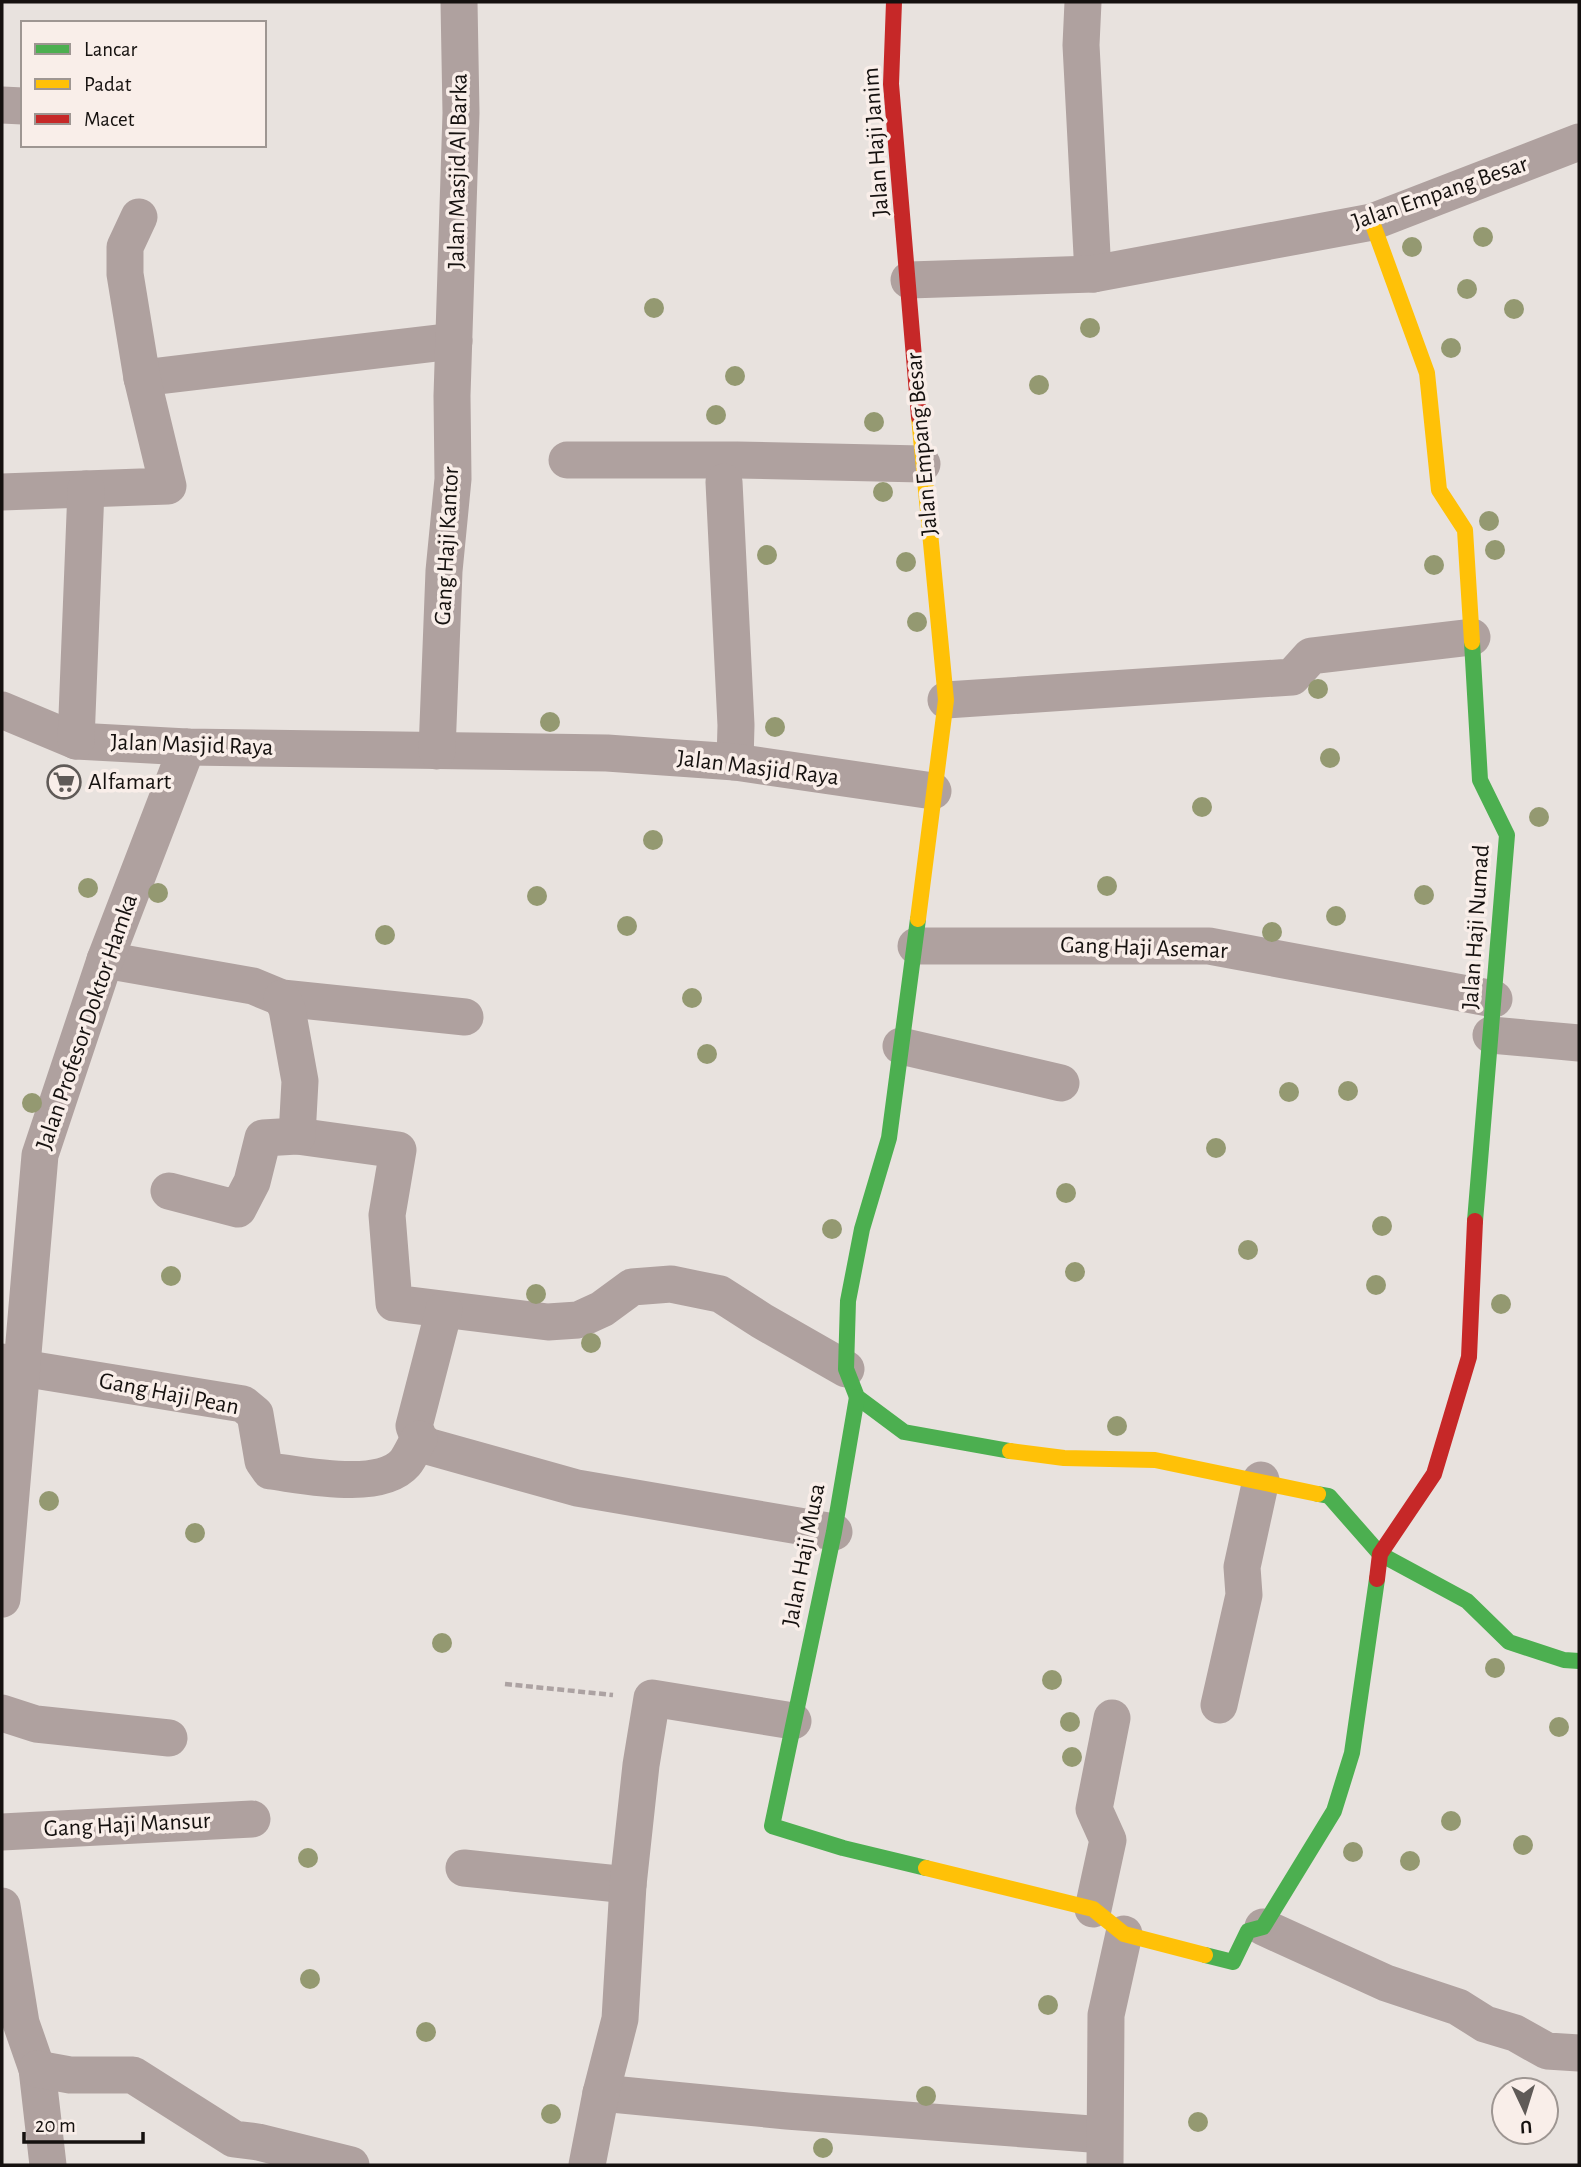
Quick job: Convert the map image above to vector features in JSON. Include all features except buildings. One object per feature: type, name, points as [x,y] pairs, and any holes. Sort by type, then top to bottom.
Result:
[{"type":"street","name":"Jalan Masjid Al Barka","points":[[454,341],[461,113],[459,2]]},
{"type":"street","name":"Jalan Haji Janim","points":[[894,2],[891,84],[909,280]]},
{"type":"street","points":[[1083,2],[1081,45],[1093,274]]},
{"type":"street","points":[[2,106],[21,106]]},
{"type":"street","name":"Jalan Empang Besar","points":[[933,791],[946,699],[922,464],[909,280],[1093,274],[1372,222],[1579,142]]},
{"type":"street","points":[[2,492],[169,486],[142,378],[125,274],[125,247],[139,217]]},
{"type":"street","name":"Jalan Haji Numad","points":[[1372,222],[1427,373],[1439,491],[1465,530],[1480,780],[1507,835],[1476,1192],[1469,1357],[1434,1474],[1380,1555]]},
{"type":"street","points":[[142,378],[454,341]]},
{"type":"street","name":"Gang Haji Kantor","points":[[437,751],[444,571],[453,479],[454,341]]},
{"type":"street","points":[[567,460],[922,464]]},
{"type":"street","points":[[724,482],[736,725],[735,761]]},
{"type":"street","points":[[76,741],[86,489]]},
{"type":"street","points":[[946,699],[1292,677],[1311,656],[1472,637]]},
{"type":"street","name":"Jalan Masjid Raya","points":[[2,710],[76,741],[187,747],[607,753],[735,761],[933,791]]},
{"type":"street","name":"Jalan Profesor Doktor Hamka","points":[[2,1599],[12,1365],[40,1155],[105,960],[187,747]]},
{"type":"street","points":[[851,1383],[848,1301],[862,1229],[889,1138],[916,946],[933,791]]},
{"type":"street","name":"Gang Haji Asemar","points":[[916,946],[1209,946],[1492,1017],[1579,1043]]},
{"type":"street","points":[[105,960],[253,986],[282,998],[465,1017]]},
{"type":"street","points":[[282,998],[288,1009],[300,1081],[297,1136]]},
{"type":"street","points":[[901,1046],[1062,1083]]},
{"type":"street","points":[[169,1191],[238,1209],[252,1182],[262,1138],[297,1136],[398,1150],[387,1215],[394,1303],[548,1322],[578,1320],[602,1309],[632,1287],[671,1284],[720,1294],[851,1383],[904,1432],[975,1446],[1064,1458],[1155,1460],[1329,1496],[1380,1555],[1467,1601],[1509,1642],[1564,1661],[1579,1661]]},
{"type":"street","points":[[444,1310],[414,1426],[419,1439],[427,1446],[577,1488],[834,1532]]},
{"type":"street","name":"Gang Haji Pean","points":[[12,1365],[243,1404],[255,1414],[263,1461],[270,1471],[340,1480],[366,1479],[386,1474],[404,1465],[419,1439]]},
{"type":"street","name":"Jalan Haji Musa","points":[[851,1383],[834,1532],[772,1826],[842,1848],[1093,1909]]},
{"type":"street","points":[[1219,1705],[1244,1595],[1242,1567],[1261,1480]]},
{"type":"street","points":[[1263,1927],[1334,1811],[1352,1753],[1380,1555]]},
{"type":"street","points":[[587,2165],[601,2093],[620,2019],[628,1885],[641,1766],[652,1698],[793,1721]]},
{"type":"street","points":[[2,1713],[36,1724],[169,1738]]},
{"type":"street","points":[[1112,1718],[1094,1809],[1108,1840],[1093,1909],[1124,1934],[1233,1962],[1248,1931],[1263,1927],[1386,1983],[1458,2007],[1485,2024],[1515,2033],[1547,2051],[1579,2053]]},
{"type":"street","name":"Gang Haji Mansur","points":[[2,1832],[252,1819]]},
{"type":"street","points":[[464,1868],[628,1885]]},
{"type":"street","points":[[2,1906],[12,2024],[37,2069],[48,2165]]},
{"type":"street","points":[[601,2093],[786,2111],[1105,2150],[1106,2015],[1124,1934]]},
{"type":"street","points":[[37,2069],[70,2075],[133,2075],[233,2139],[258,2142],[351,2165]]},
{"type":"path","points":[[505,1684],[652,1698]]},
{"type":"traffic: fast","points":[[1472,642],[1480,780],[1507,835],[1475,1221]]},
{"type":"traffic: fast","points":[[918,919],[889,1138],[862,1229],[848,1301],[846,1369],[857,1397],[904,1432],[1010,1451]]},
{"type":"traffic: fast","points":[[857,1397],[834,1532],[772,1826],[843,1848],[926,1868]]},
{"type":"traffic: fast","points":[[1318,1494],[1329,1496],[1380,1554],[1467,1601],[1509,1642],[1564,1660],[1579,1661]]},
{"type":"traffic: fast","points":[[1205,1955],[1233,1962],[1248,1931],[1263,1927],[1334,1811],[1352,1753],[1377,1579]]},
{"type":"traffic: slow","points":[[1372,222],[1427,373],[1439,490],[1465,530],[1472,642]]},
{"type":"traffic: slow","points":[[918,919],[946,700],[919,417]]},
{"type":"traffic: slow","points":[[1010,1451],[1064,1458],[1155,1460],[1318,1494]]},
{"type":"traffic: slow","points":[[926,1868],[1093,1909],[1124,1934],[1205,1955]]},
{"type":"traffic: jam","points":[[894,2],[891,84],[919,417]]},
{"type":"traffic: jam","points":[[1377,1579],[1380,1554],[1434,1474],[1469,1357],[1475,1221]]},
{"type":"place","name":"Alfamart","points":[[64,782]]}]
